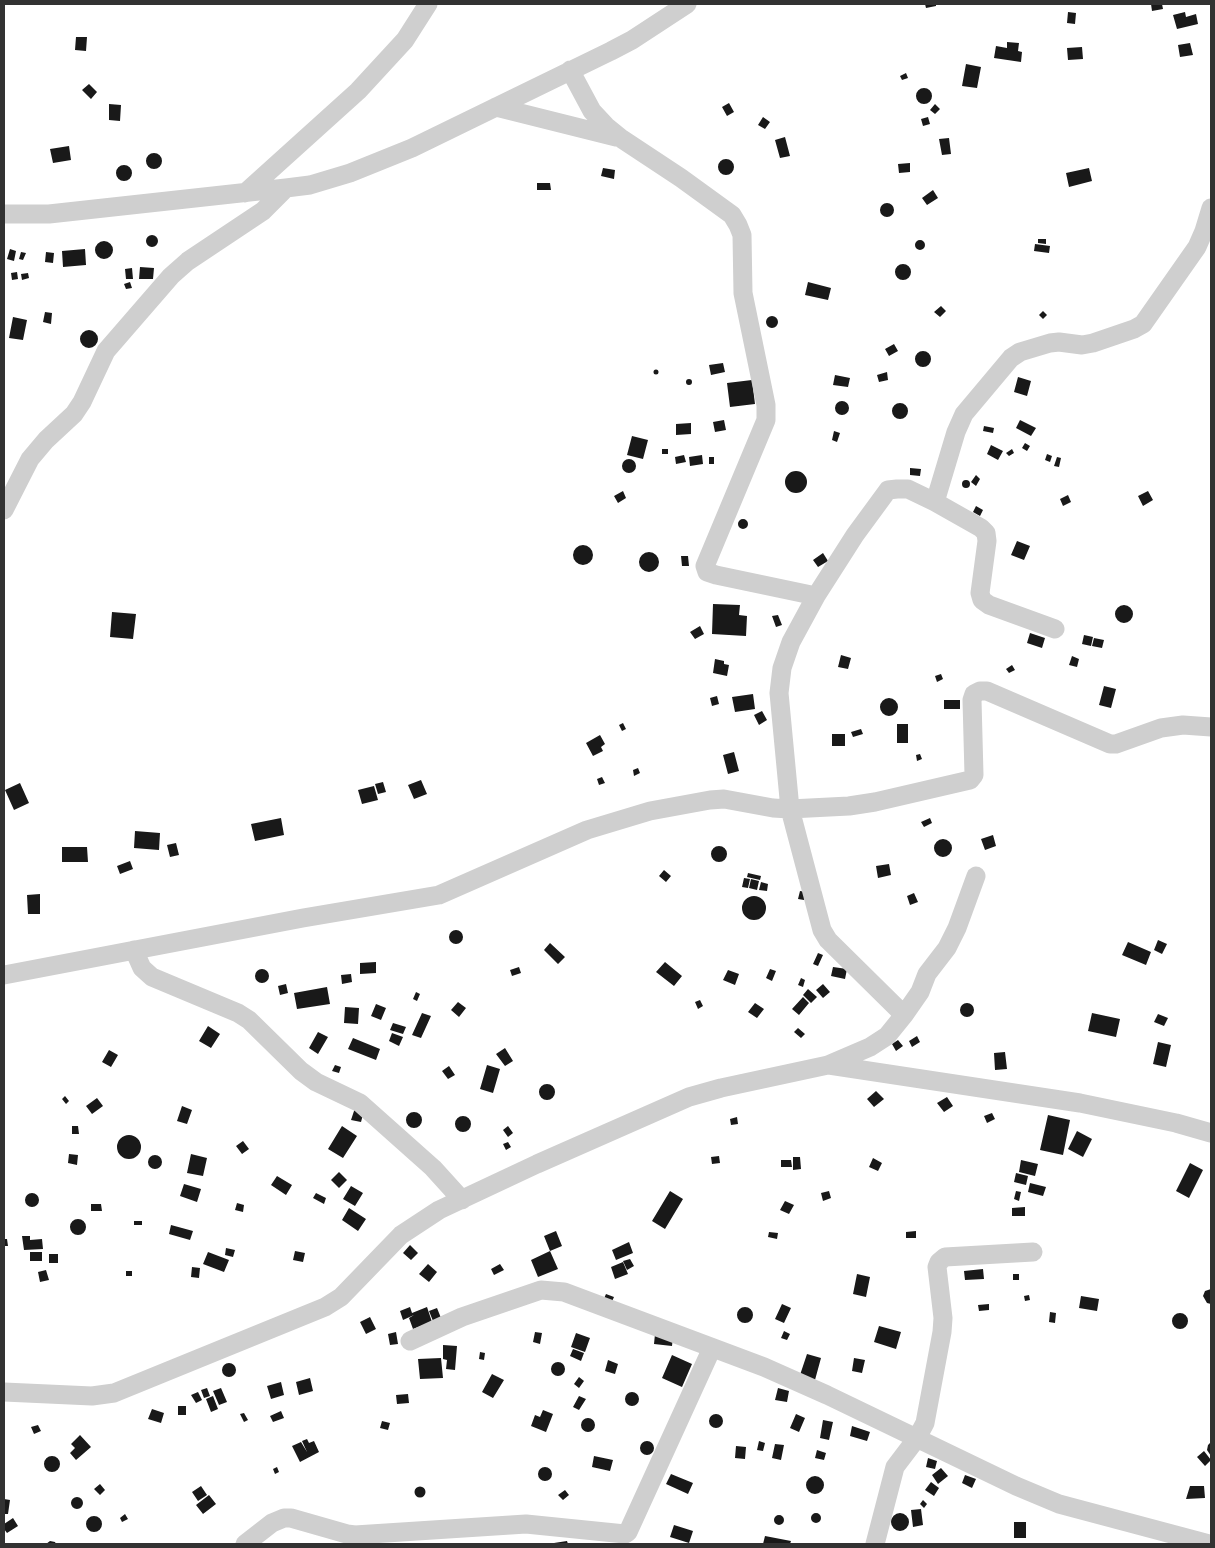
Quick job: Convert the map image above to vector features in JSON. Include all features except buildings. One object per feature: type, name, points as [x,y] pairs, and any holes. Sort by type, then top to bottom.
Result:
[{"type":"street","points":[[245,193],[358,91],[405,40],[428,4]]},
{"type":"street","points":[[4,214],[49,214],[245,193],[310,185],[350,173],[412,148],[472,120],[632,40],[687,4]]},
{"type":"street","points":[[570,70],[592,112],[606,126],[732,215],[742,235],[743,293],[766,405],[766,420],[705,566],[707,572],[816,596]]},
{"type":"street","points":[[496,107],[622,139]]},
{"type":"street","points":[[6,500],[30,459],[46,440],[74,414],[82,402],[106,351],[171,276],[188,261],[263,211],[286,188]]},
{"type":"street","points":[[935,502],[960,421],[1011,358],[1020,352],[1050,343],[1059,342],[1082,345],[1093,343],[1143,324],[1197,247],[1211,208]]},
{"type":"street","points":[[904,1015],[828,940],[822,930],[790,809],[778,693],[782,668],[791,642],[816,596],[855,535],[888,490],[908,489],[935,502],[981,528],[986,533],[987,541],[980,593],[982,600],[989,605],[1055,629]]},
{"type":"street","points":[[4,975],[303,918],[439,896],[587,830],[650,811],[724,799],[773,808],[790,809],[849,806],[875,802],[970,780],[974,775],[972,700],[974,694],[980,691],[987,691],[1110,744],[1116,744],[1161,728],[1183,725],[1211,727]]},
{"type":"street","points":[[4,1392],[92,1396],[114,1393],[325,1307],[340,1296],[401,1235],[440,1210],[537,1164],[689,1097],[828,1064],[870,1047],[887,1036],[920,992],[927,974],[946,948],[957,928],[976,876]]},
{"type":"street","points":[[134,950],[142,968],[152,977],[249,1020],[316,1082],[360,1103],[434,1168],[462,1200]]},
{"type":"street","points":[[828,1064],[1080,1103],[1176,1123],[1211,1133]]},
{"type":"street","points":[[875,1544],[895,1467],[917,1438],[924,1423],[942,1332],[937,1267],[939,1262],[945,1258],[1033,1252]]},
{"type":"street","points":[[410,1341],[462,1317],[541,1290],[564,1292],[764,1367],[827,1395],[1016,1486],[1059,1504],[1209,1544]]},
{"type":"street","points":[[245,1544],[272,1523],[284,1518],[291,1518],[354,1535],[526,1524],[625,1534],[628,1532],[712,1348]]}]
